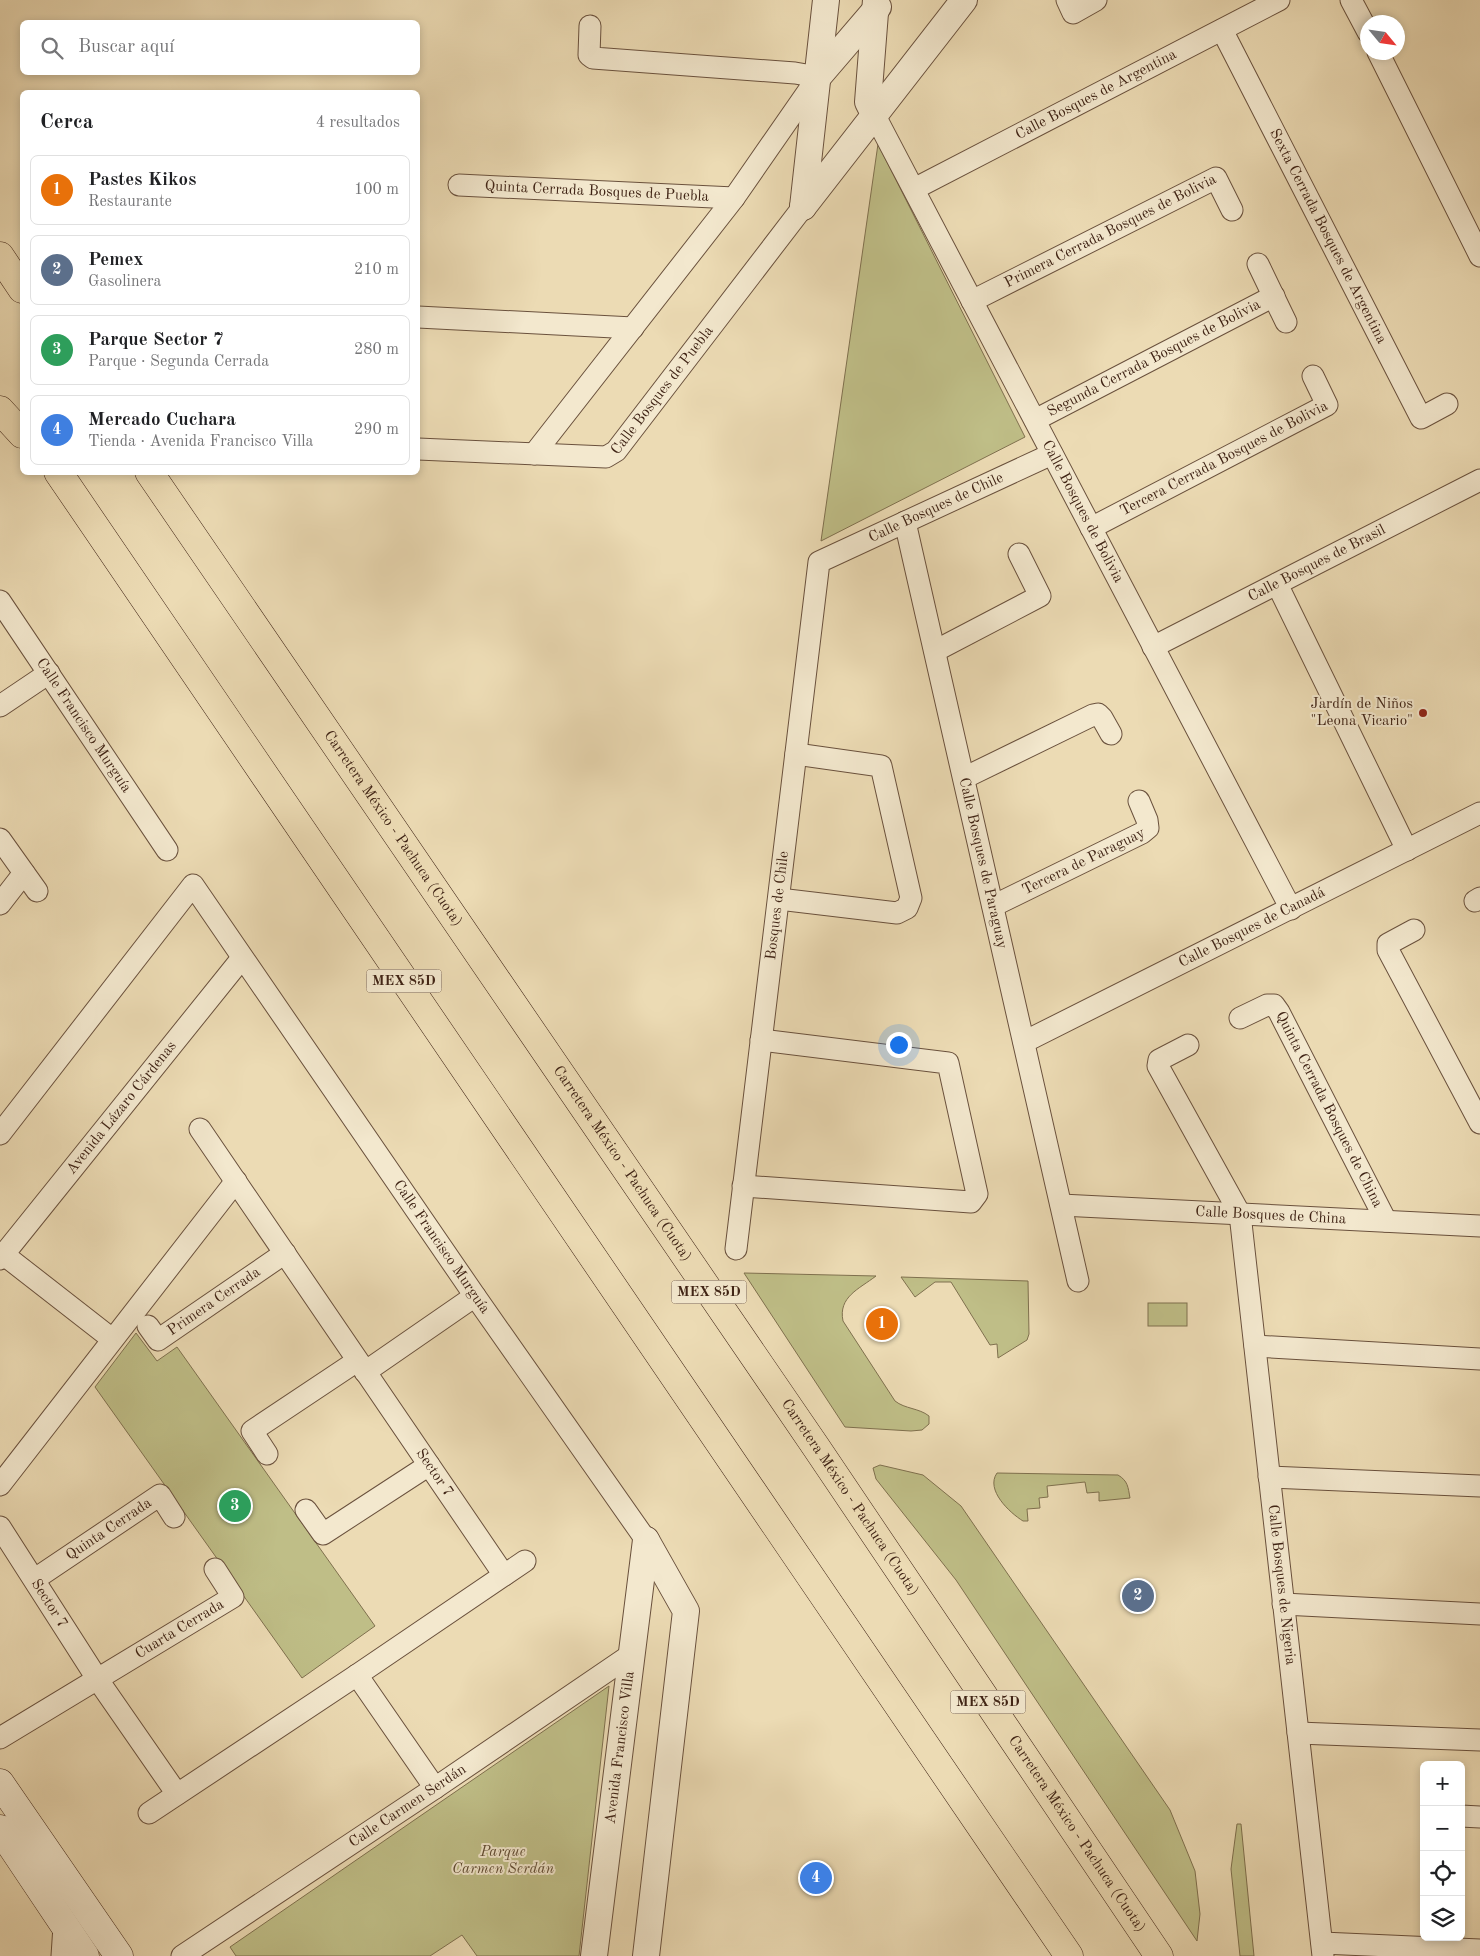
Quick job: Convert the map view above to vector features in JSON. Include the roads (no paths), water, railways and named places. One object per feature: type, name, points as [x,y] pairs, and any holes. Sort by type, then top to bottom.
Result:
[{"type":"highway","points":[[0,256],[20,286]]},
{"type":"highway","points":[[0,410],[20,432]]},
{"type":"highway","name":"MEX 85D","points":[[60,475],[1069,1956]]},
{"type":"highway","name":"Carretera México - Pachuca (Cuota)","points":[[151,475],[816,1447],[1160,1956]]},
{"type":"main road","points":[[0,1783],[119,1956]]},
{"type":"main road","points":[[0,1829],[86,1956]]},
{"type":"street","points":[[803,207],[826,0]]},
{"type":"street","name":"Calle Bosques de Puebla","points":[[420,449],[606,457],[616,451],[874,114],[964,0]]},
{"type":"street","points":[[1067,0],[1073,13],[1096,0]]},
{"type":"street","name":"Calle Bosques de Argentina","points":[[914,189],[1279,0]]},
{"type":"street","points":[[1351,0],[1360,17]]},
{"type":"street","points":[[534,454],[734,198],[818,77],[878,4]]},
{"type":"street","points":[[874,114],[868,102],[878,4]]},
{"type":"street","points":[[590,26],[588,50],[589,55],[593,58],[795,73],[818,77]]},
{"type":"street","name":"Sexta Cerrada Bosques de Argentina","points":[[1222,30],[1421,418],[1447,404]]},
{"type":"street","points":[[1382,60],[1480,256]]},
{"type":"street","name":"Calle Bosques de Bolivia","points":[[874,114],[1291,909]]},
{"type":"street","name":"Primera Cerrada Bosques de Bolivia","points":[[972,301],[1216,178],[1232,210]]},
{"type":"street","name":"Quinta Cerrada Bosques de Puebla","points":[[459,186],[734,198]]},
{"type":"street","name":"Segunda Cerrada Bosques de Bolivia","points":[[1258,264],[1286,322]]},
{"type":"street","name":"Segunda Cerrada Bosques de Bolivia","points":[[1035,420],[1274,296]]},
{"type":"street","points":[[420,316],[633,328]]},
{"type":"street","name":"Tercera Cerrada Bosques de Bolivia","points":[[1091,528],[1327,405],[1312,376]]},
{"type":"street","name":"Calle Bosques de Chile","points":[[819,562],[1052,454]]},
{"type":"street","name":"Calle Bosques de Brasil","points":[[1153,647],[1480,480]]},
{"type":"street","name":"Calle Bosques de Paraguay","points":[[905,522],[1078,1281]]},
{"type":"street","points":[[935,651],[1040,596],[1019,554]]},
{"type":"street","name":"Bosques de Chile","points":[[736,1249],[819,562]]},
{"type":"street","points":[[1277,584],[1407,850]]},
{"type":"street","name":"Calle Francisco Murguía","points":[[0,601],[167,850]]},
{"type":"street","points":[[0,706],[49,673]]},
{"type":"street","points":[[964,778],[1093,715],[1098,714],[1102,718],[1110,734]]},
{"type":"street","points":[[778,899],[897,913],[906,908],[911,898],[881,766],[796,754]]},
{"type":"street","name":"Tercera de Paraguay","points":[[993,906],[1142,833],[1148,828],[1147,820],[1139,801]]},
{"type":"street","name":"Calle Bosques de Canadá","points":[[1024,1042],[1480,814]]},
{"type":"street","points":[[2,847],[37,891]]},
{"type":"street","points":[[0,904],[24,873]]},
{"type":"street","name":"Calle Francisco Murguía","points":[[3,1125],[193,885],[475,1296],[646,1540],[686,1612],[646,1956]]},
{"type":"street","points":[[1414,930],[1391,941],[1388,944],[1388,950],[1480,1123]]},
{"type":"street","name":"Avenida Lázaro Cárdenas","points":[[2,1257],[242,958]]},
{"type":"street","name":"Quinta Cerrada Bosques de China","points":[[1240,1018],[1267,1005],[1274,1005],[1386,1221]]},
{"type":"street","points":[[744,1186],[972,1202],[977,1194],[948,1063],[761,1040]]},
{"type":"street","points":[[1188,1045],[1159,1060],[1158,1066],[1240,1214]]},
{"type":"street","name":"Sector 7","points":[[200,1129],[504,1575]]},
{"type":"street","points":[[0,1485],[236,1181]]},
{"type":"street","name":"Calle Bosques de China","points":[[1061,1205],[1480,1226]]},
{"type":"street","name":"Calle Bosques de Nigeria","points":[[1240,1214],[1322,1949]]},
{"type":"street","name":"Primera Cerrada","points":[[148,1326],[158,1340],[285,1253]]},
{"type":"street","points":[[2,1257],[112,1340]]},
{"type":"street","points":[[267,1454],[252,1431],[475,1296]]},
{"type":"street","points":[[1255,1346],[1480,1358]]},
{"type":"street","points":[[306,1510],[323,1534],[429,1465]]},
{"type":"street","points":[[1269,1477],[1480,1486]]},
{"type":"street","name":"Quinta Cerrada","points":[[35,1579],[160,1495],[174,1517]]},
{"type":"street","name":"Sector 7","points":[[0,1527],[98,1680],[177,1794]]},
{"type":"street","name":"Avenida Francisco Villa","points":[[594,1956],[646,1540]]},
{"type":"street","points":[[149,1813],[357,1676],[525,1561]]},
{"type":"street","name":"Cuarta Cerrada","points":[[98,1680],[233,1597],[215,1569]]},
{"type":"street","points":[[1283,1604],[1480,1614]]},
{"type":"street","name":"Calle Carmen Serdán","points":[[182,1956],[632,1654]]},
{"type":"street","points":[[357,1676],[435,1788]]},
{"type":"street","points":[[0,1738],[98,1680]]},
{"type":"street","points":[[1298,1733],[1480,1740]]},
{"type":"street","points":[[1465,1816],[1480,1817]]},
{"type":"street","points":[[62,1956],[64,1926]]},
{"type":"street","points":[[1322,1949],[1453,1943],[1480,1950]]},
{"type":"place","name":"Jardín de Niños \"Leona Vicario\"","points":[[1423,713]]},
{"type":"place","name":"Pastes Kikos","points":[[882,1324]]},
{"type":"place","name":"Parque Sector 7","points":[[235,1506]]},
{"type":"place","name":"Pemex","points":[[1138,1596]]},
{"type":"place","name":"Mercado Cuchara","points":[[816,1878]]},
{"type":"park label","name":"Parque Carmen Serdán","points":[[503,1860]]}]
